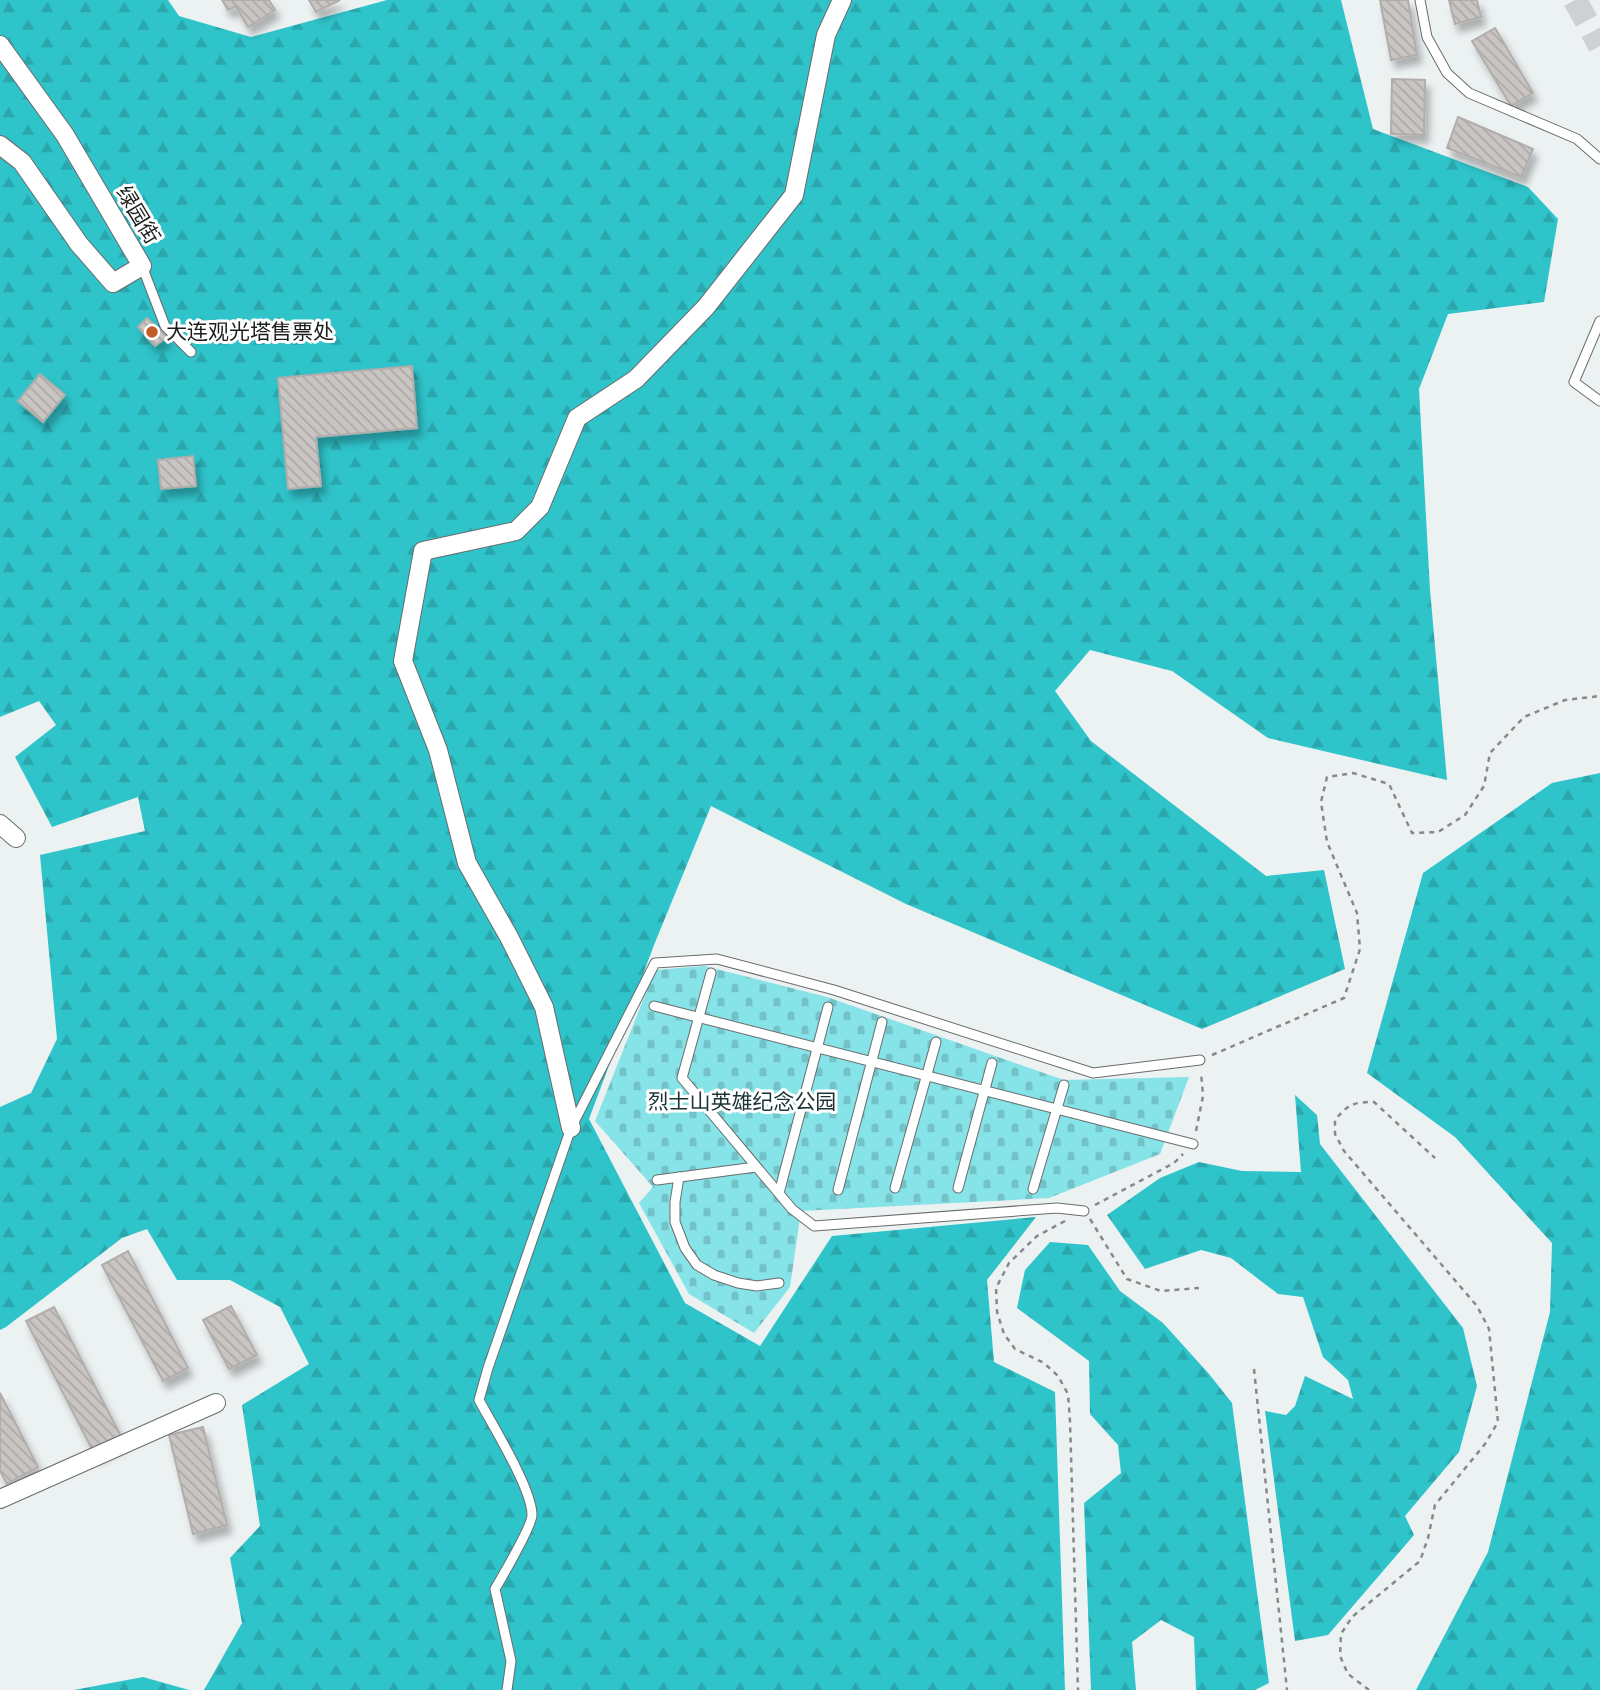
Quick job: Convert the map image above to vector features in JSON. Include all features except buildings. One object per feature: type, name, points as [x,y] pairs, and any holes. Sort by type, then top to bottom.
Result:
[{"type":"street","points":[[571,1128],[544,1007],[509,937],[467,863],[438,750],[403,661],[423,551],[516,531],[540,507],[577,418],[636,379],[706,307],[793,195],[826,36],[842,0]]},
{"type":"street","name":"绿园街","points":[[0,45],[65,135],[142,266],[113,283],[79,244],[22,162],[0,145]]},
{"type":"street","points":[[0,824],[16,838]]},
{"type":"street","points":[[0,1499],[216,1403]]},
{"type":"lane","points":[[1420,0],[1427,37],[1447,73],[1469,93],[1577,139],[1600,159]]},
{"type":"lane","points":[[142,266],[165,326],[191,352]]},
{"type":"lane","points":[[1600,321],[1574,382],[1600,401]]},
{"type":"lane","points":[[507,1690],[510,1661],[495,1589],[532,1517],[525,1488],[479,1400],[571,1128],[654,963],[718,959],[834,990],[1093,1073],[1200,1060]]},
{"type":"lane","points":[[711,973],[682,1078],[792,1209],[814,1226],[1057,1208],[1084,1211]]},
{"type":"lane","points":[[653,1006],[1193,1144]]},
{"type":"lane","points":[[779,1193],[828,1007]]},
{"type":"lane","points":[[838,1190],[882,1022]]},
{"type":"lane","points":[[895,1188],[936,1042]]},
{"type":"lane","points":[[958,1188],[992,1063]]},
{"type":"lane","points":[[1034,1189],[1064,1085]]},
{"type":"lane","points":[[657,1180],[756,1167]]},
{"type":"lane","points":[[679,1177],[675,1222],[685,1248],[697,1265],[714,1275],[738,1283],[757,1286],[779,1283]]},
{"type":"path","points":[[1077,1690],[1068,1394],[1058,1376],[1044,1363],[1015,1349],[1004,1334],[997,1312],[996,1288],[1009,1263],[1037,1236],[1174,1163],[1193,1144],[1203,1096],[1200,1060],[1344,998],[1360,949],[1357,913],[1328,842],[1321,802],[1327,777],[1353,773],[1389,784],[1412,833],[1438,832],[1465,815],[1484,786],[1490,753],[1524,717],[1565,700],[1600,696]]},
{"type":"path","points":[[1369,1690],[1348,1674],[1340,1656],[1341,1634],[1352,1618],[1420,1560],[1435,1505],[1485,1444],[1498,1422],[1489,1329],[1477,1306],[1344,1151],[1335,1134],[1335,1120],[1345,1107],[1358,1102],[1374,1102],[1435,1158]]},
{"type":"path","points":[[1084,1211],[1127,1279],[1161,1290],[1199,1288]]},
{"type":"path","points":[[1254,1369],[1287,1690]]},
{"type":"green space","points":[[0,0],[168,0],[179,16],[251,37],[387,0],[1341,0],[1373,129],[1528,187],[1558,219],[1544,302],[1448,314],[1419,389],[1430,590],[1447,780],[1268,738],[1172,671],[1090,650],[1055,691],[1091,741],[1266,876],[1324,870],[1345,969],[1202,1029],[906,904],[711,806],[654,945],[589,1119],[685,1303],[760,1346],[832,1236],[1036,1217],[987,1280],[994,1362],[1055,1392],[1065,1690],[204,1690],[242,1623],[230,1558],[260,1526],[242,1405],[309,1364],[280,1307],[230,1280],[177,1280],[147,1229],[122,1238],[0,1330],[0,1107],[31,1093],[57,1039],[40,855],[145,831],[138,797],[52,827],[15,757],[56,725],[39,701],[0,717]]},
{"type":"green space","points":[[1600,773],[1600,1690],[1416,1690],[1488,1552],[1550,1312],[1552,1243],[1455,1137],[1367,1073],[1423,873],[1552,783]]},
{"type":"green space","name":"烈士山英雄纪念公园","points":[[704,966],[827,997],[1064,1080],[1189,1077],[1160,1154],[1049,1198],[801,1211],[790,1287],[754,1333],[689,1294],[639,1203],[653,1187],[595,1121],[655,970]]},
{"type":"green space","points":[[1295,1095],[1317,1115],[1320,1144],[1463,1328],[1477,1386],[1459,1452],[1405,1516],[1414,1535],[1328,1635],[1295,1641],[1265,1411],[1286,1415],[1295,1406],[1305,1376],[1353,1399],[1348,1380],[1323,1357],[1303,1297],[1278,1294],[1231,1258],[1201,1250],[1145,1269],[1107,1215],[1160,1178],[1199,1162],[1242,1171],[1301,1172]]},
{"type":"green space","points":[[1050,1242],[1088,1245],[1120,1291],[1163,1323],[1232,1403],[1269,1683],[1255,1690],[1196,1690],[1194,1637],[1161,1620],[1132,1642],[1136,1690],[1091,1690],[1084,1503],[1121,1473],[1118,1445],[1090,1414],[1089,1361],[1017,1308],[1025,1270]]},
{"type":"green space","points":[[143,1677],[189,1690],[74,1690]]},
{"type":"tunnel","points":[[1575,0],[1600,46]]},
{"type":"place","name":"大连观光塔售票处","points":[[152,332]]}]
